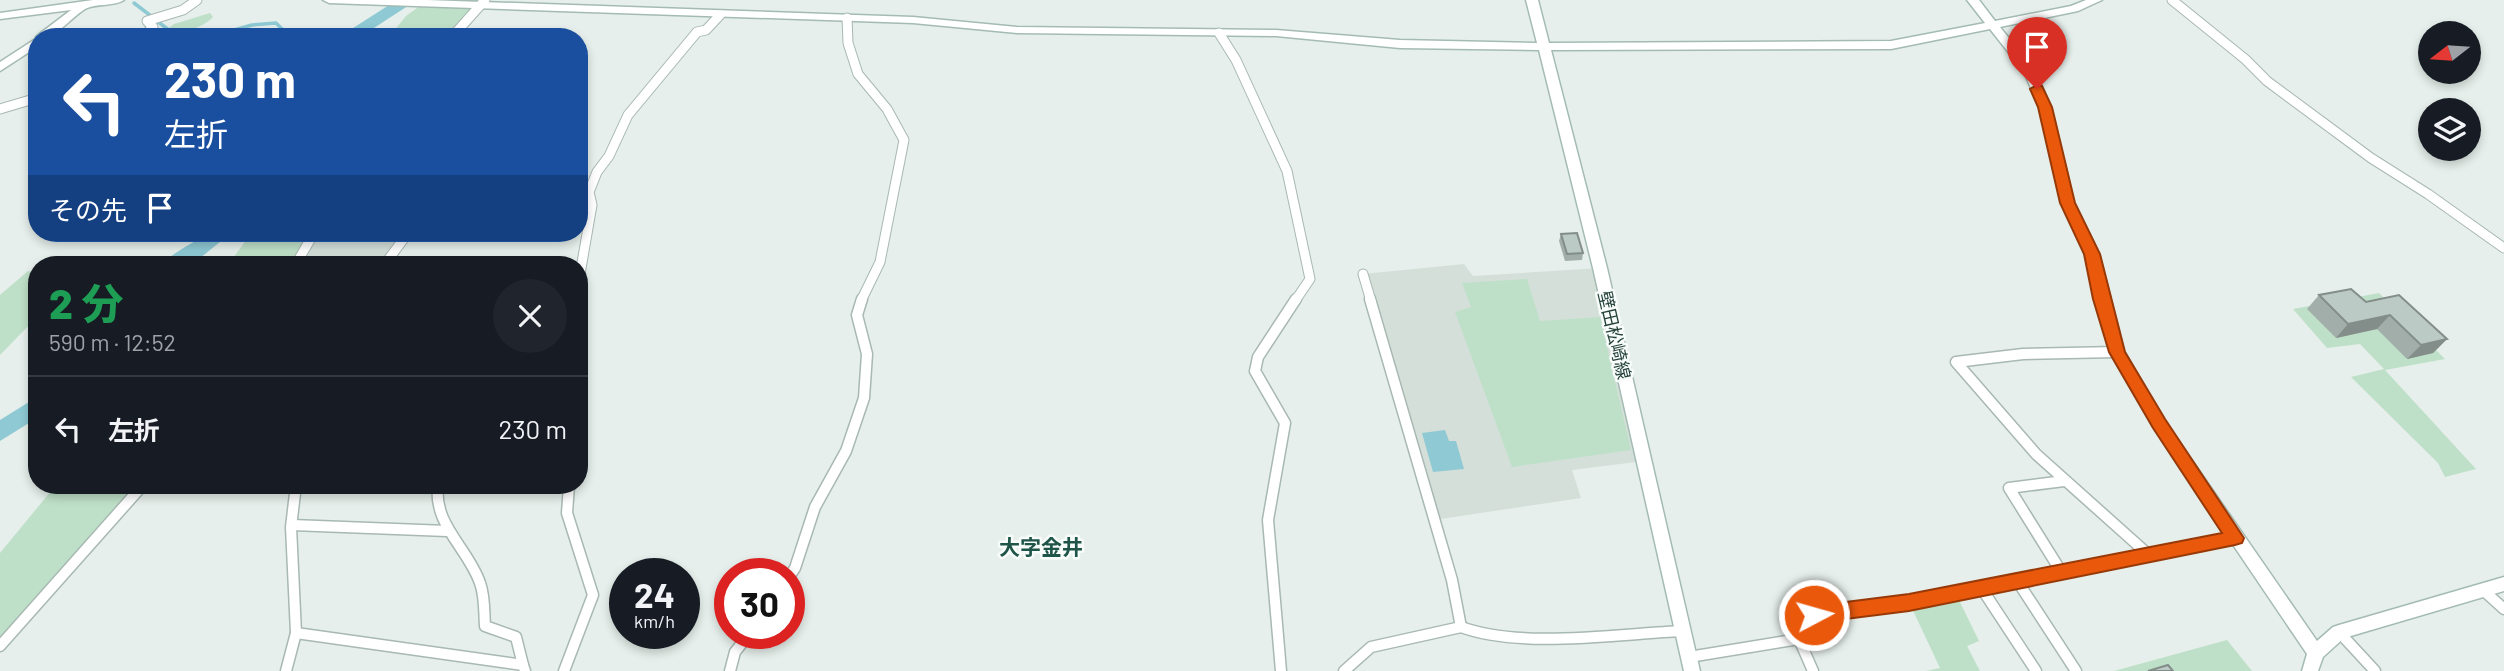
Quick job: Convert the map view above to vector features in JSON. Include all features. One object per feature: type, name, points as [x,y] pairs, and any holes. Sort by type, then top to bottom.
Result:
[{"type":"street","points":[[0,16],[87,2],[118,0]]},
{"type":"street","points":[[152,28],[147,21],[183,10],[197,0]]},
{"type":"street","points":[[329,0],[482,3],[720,15],[913,20],[1017,30],[1328,36],[1400,44],[1544,48],[1877,46],[2074,9],[2096,0]]},
{"type":"street","name":"壁田松崎線","points":[[1532,0],[1600,268],[1691,664]]},
{"type":"street","points":[[1973,0],[2029,71],[2045,107],[2068,203],[2092,254],[2101,299],[2117,352],[2159,424],[2316,653]]},
{"type":"street","points":[[2172,0],[2245,59],[2267,81],[2371,158],[2428,194],[2504,248]]},
{"type":"street","points":[[54,28],[87,2]]},
{"type":"street","points":[[460,28],[482,3]]},
{"type":"street","points":[[588,228],[592,205],[589,192],[628,115],[698,32],[706,30],[720,15]]},
{"type":"street","points":[[798,558],[815,507],[846,451],[864,398],[867,354],[857,315],[862,298],[880,262],[904,140],[887,109],[858,74],[848,43],[847,18]]},
{"type":"street","points":[[1219,33],[1236,60],[1287,171],[1310,279],[1258,357],[1255,372],[1285,423],[1268,520],[1281,671]]},
{"type":"street","points":[[0,67],[28,47]]},
{"type":"street","points":[[0,108],[28,100]]},
{"type":"street","points":[[1363,274],[1452,580],[1461,627]]},
{"type":"street","points":[[2117,352],[2023,355],[1956,362],[2036,454],[2150,556]]},
{"type":"street","points":[[2062,573],[2008,488],[2064,481]]},
{"type":"street","points":[[0,646],[135,494]]},
{"type":"street","points":[[286,671],[296,633],[292,525],[295,494]]},
{"type":"street","points":[[296,633],[524,668],[516,637],[485,626],[480,582],[447,531],[435,494]]},
{"type":"street","points":[[564,671],[593,595],[567,513],[568,494]]},
{"type":"street","points":[[292,525],[447,531]]},
{"type":"street","points":[[1691,664],[1799,639],[1814,615],[1876,608],[1982,589],[2235,538]]},
{"type":"street","points":[[2018,582],[2076,671]]},
{"type":"street","points":[[2310,671],[2316,653],[2339,632],[2504,584]]},
{"type":"street","points":[[1982,589],[2036,671]]},
{"type":"street","points":[[2483,590],[2504,609]]},
{"type":"street","points":[[1344,671],[1371,647],[1461,627],[1475,632],[1532,638],[1682,631]]},
{"type":"street","points":[[2339,632],[2375,671]]},
{"type":"street","points":[[1799,639],[1813,671]]},
{"type":"street","points":[[730,671],[737,649]]},
{"type":"shaded area","points":[[309,242],[401,242],[391,256],[301,256]]},
{"type":"shaded area","points":[[1464,264],[1473,276],[1600,268],[1644,461],[1572,470],[1581,498],[1434,520],[1363,274]]},
{"type":"green space","points":[[428,0],[485,0],[460,28],[396,28],[406,16]]},
{"type":"green space","points":[[210,13],[213,17],[195,28],[169,28]]},
{"type":"green space","points":[[245,242],[309,242],[301,256],[235,256]]},
{"type":"green space","points":[[28,271],[28,326],[0,355],[0,295]]},
{"type":"green space","points":[[1527,279],[1540,321],[1600,317],[1631,450],[1512,467],[1455,312],[1471,307],[1462,283]]},
{"type":"green space","points":[[2379,293],[2445,359],[2385,370],[2476,469],[2445,477],[2438,463],[2351,377],[2384,369],[2360,344],[2327,348],[2293,309]]},
{"type":"green space","points":[[49,494],[135,494],[0,646],[0,553]]},
{"type":"green space","points":[[1956,594],[1979,641],[1967,646],[1980,671],[1926,671],[1940,668],[1909,602]]},
{"type":"green space","points":[[2227,640],[2252,671],[2114,671]]},
{"type":"water","points":[[1445,430],[1449,441],[1456,441],[1464,469],[1433,472],[1422,433]]},
{"type":"building","points":[[1577,233],[1583,253],[1567,254],[1561,234]]},
{"type":"building","points":[[2351,289],[2366,302],[2399,295],[2447,339],[2421,345],[2390,315],[2348,324],[2319,295]]},
{"type":"building","points":[[2168,665],[2173,671],[2148,671]]},
{"type":"waterway","points":[[362,28],[409,0]]},
{"type":"waterway","points":[[134,3],[151,16]]},
{"type":"waterway","points":[[157,21],[166,28]]},
{"type":"waterway","points":[[241,28],[276,23],[281,28]]},
{"type":"waterway","points":[[190,256],[209,242]]},
{"type":"waterway","points":[[0,432],[28,412]]},
{"type":"district","name":"大字金井","points":[[1041,546]]},
{"type":"route","points":[[1814,615],[1909,603],[2235,538],[2159,424],[2117,352],[2101,299],[2092,254],[2068,203],[2045,107],[2037,89]]}]
